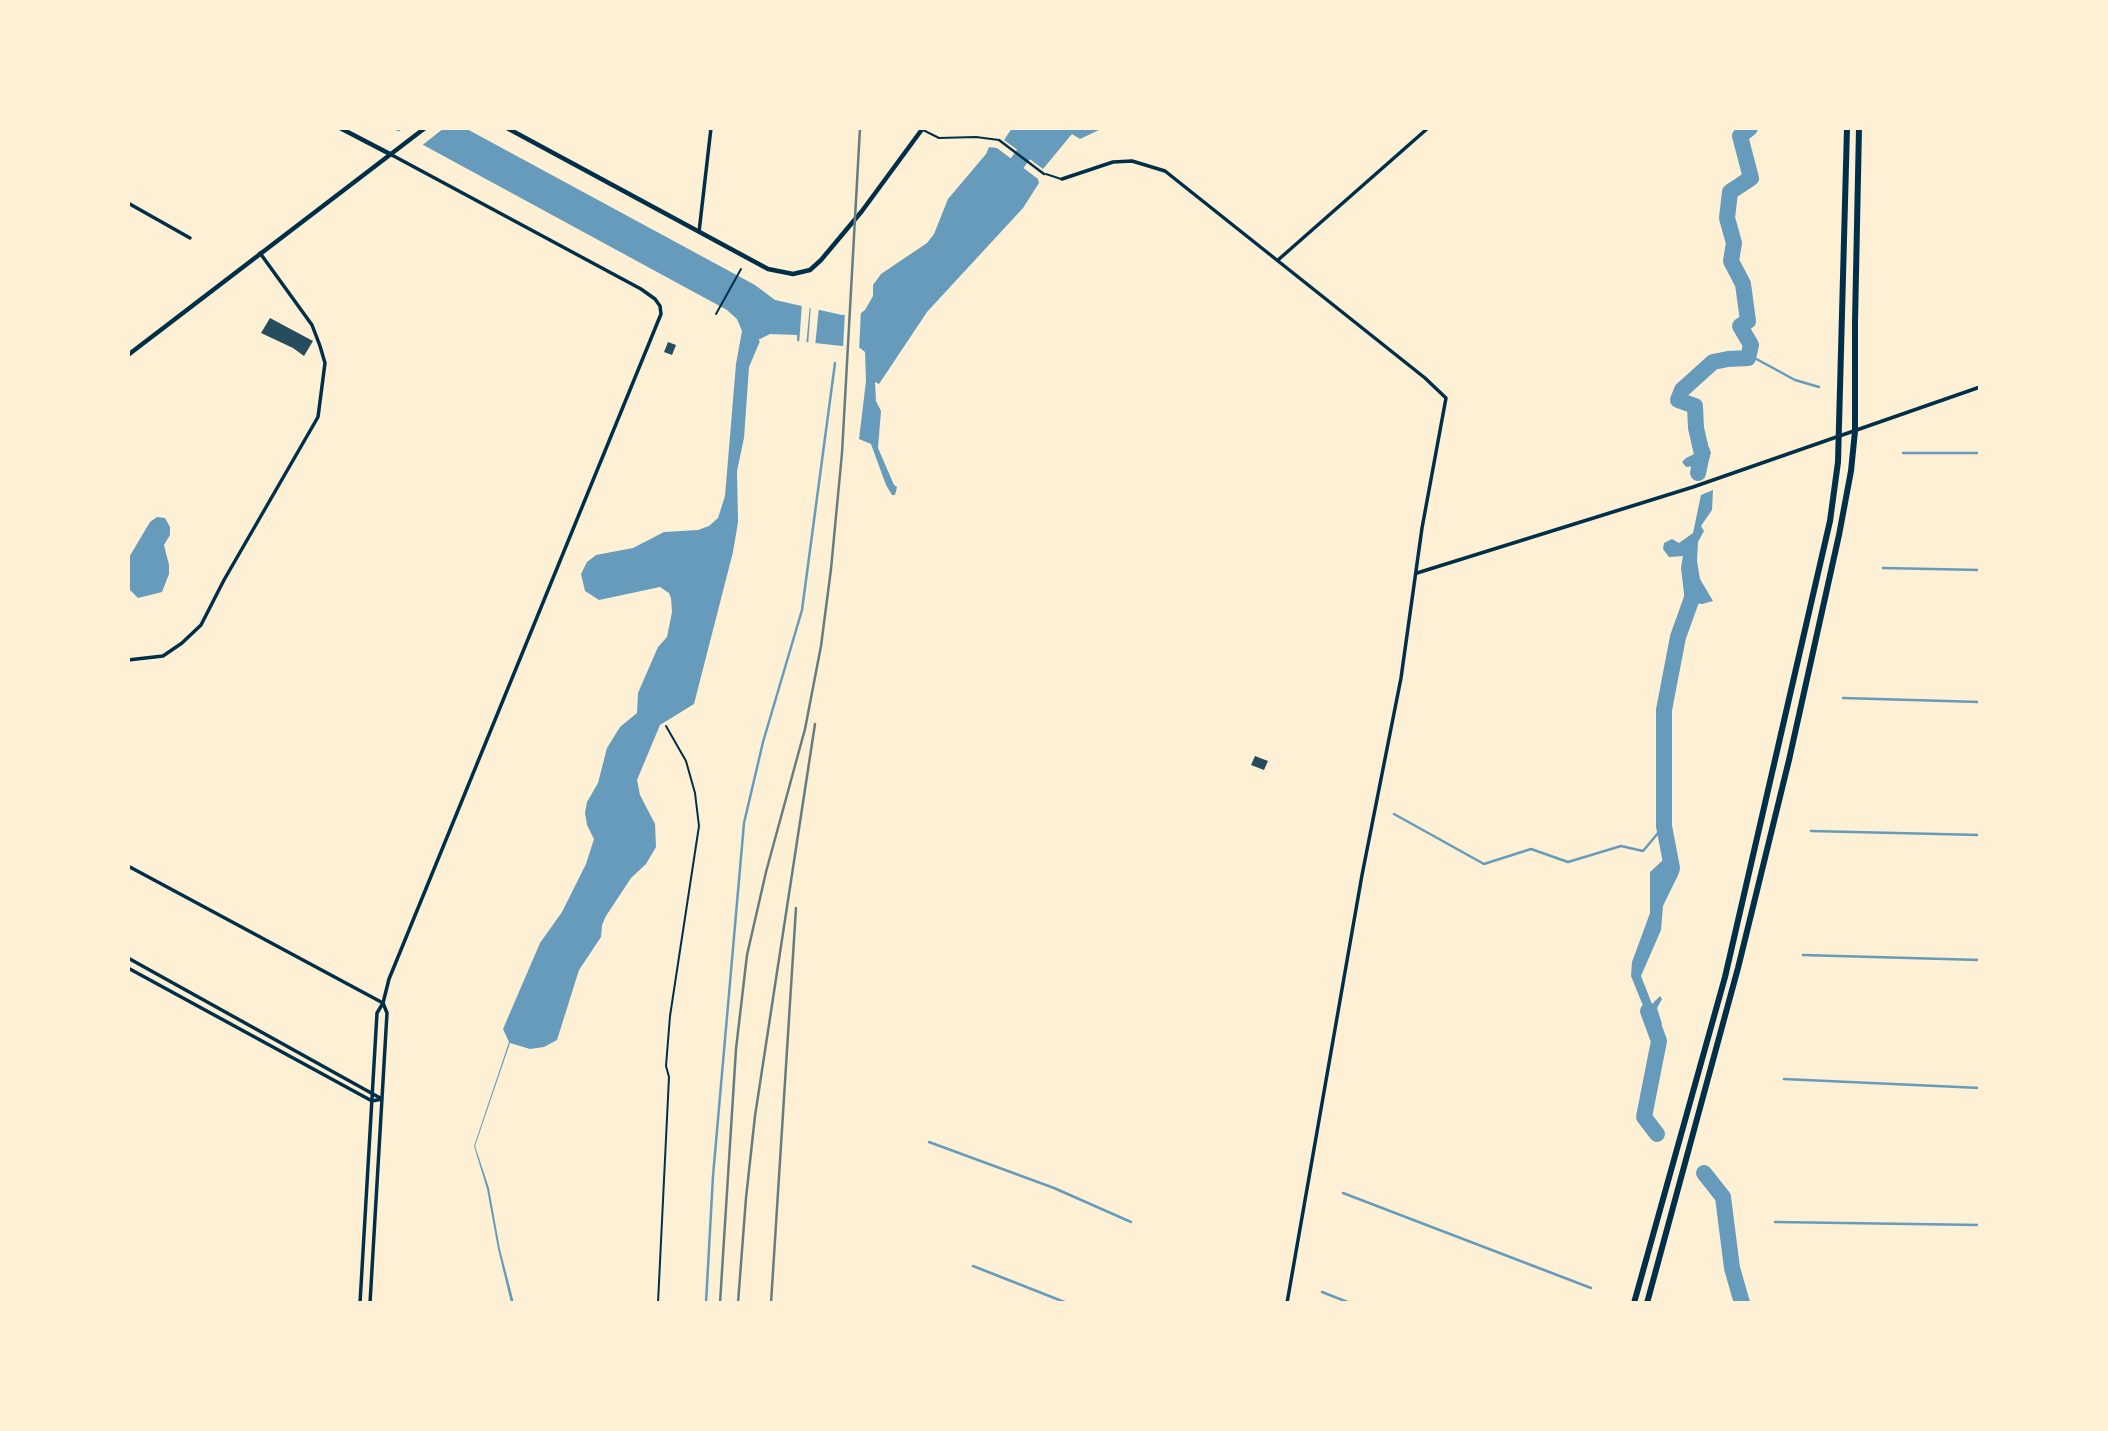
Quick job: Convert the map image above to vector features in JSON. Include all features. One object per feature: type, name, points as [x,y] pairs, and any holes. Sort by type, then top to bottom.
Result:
[{"type":"main road","points":[[1634,1303],[1725,977],[1830,521],[1838,466],[1847,128]]},
{"type":"main road","points":[[1647,1303],[1734,983],[1789,760],[1851,471],[1855,431],[1859,128]]},
{"type":"street","points":[[340,128],[641,289],[655,299],[661,310],[661,319],[377,1013],[360,1303]]},
{"type":"street","points":[[128,355],[425,128]]},
{"type":"street","points":[[507,128],[768,269],[793,274],[815,266],[854,220],[922,129]]},
{"type":"street","points":[[699,232],[711,128]]},
{"type":"street","points":[[1278,260],[1428,128]]},
{"type":"street","points":[[999,140],[1044,174]]},
{"type":"street","points":[[1062,179],[1113,162],[1132,161],[1151,165],[1179,180],[1425,378],[1446,398],[1422,528],[1402,667],[1360,887],[1287,1303]]},
{"type":"street","points":[[128,203],[190,238]]},
{"type":"street","points":[[128,660],[163,656],[201,625],[318,417],[325,363],[320,346],[312,325],[260,253]]},
{"type":"street","points":[[1417,573],[1693,487],[1980,387]]},
{"type":"street","points":[[128,866],[383,1003],[387,1013],[370,1303]]},
{"type":"street","points":[[128,958],[382,1099]]},
{"type":"street","points":[[128,968],[372,1101],[382,1099]]},
{"type":"lane","points":[[922,129],[939,138],[976,137],[999,140]]},
{"type":"lane","points":[[1044,174],[1062,179]]},
{"type":"path","points":[[716,314],[741,269]]},
{"type":"path","points":[[658,1303],[670,1016],[699,826],[695,793],[686,761],[666,726]]},
{"type":"water","points":[[392,128],[465,128],[755,285],[775,300],[842,315],[865,310],[873,296],[873,285],[881,274],[927,243],[934,234],[948,199],[989,147],[997,148],[1038,179],[1039,183],[1023,208],[927,312],[879,384],[875,382],[876,401],[881,411],[878,448],[897,487],[895,495],[892,495],[886,485],[871,444],[859,439],[866,381],[865,352],[860,348],[797,341],[797,335],[770,334],[758,340],[760,341],[749,367],[744,438],[737,471],[738,522],[733,552],[694,704],[660,725],[637,780],[640,795],[655,824],[656,847],[606,916],[601,937],[579,970],[557,1040],[544,1047],[530,1049],[510,1043],[475,1146],[489,1188],[500,1249],[514,1303],[511,1303],[487,1189],[474,1146],[509,1042],[503,1029],[540,943],[562,912],[586,864],[594,839],[585,813],[587,802],[598,783],[607,748],[620,727],[637,713],[638,693],[658,647],[667,637],[672,612],[669,593],[660,587],[599,600],[585,591],[581,574],[587,562],[596,555],[633,548],[664,532],[698,530],[709,526],[718,518],[725,496],[736,364],[742,331],[737,319],[727,310]]},
{"type":"water","points":[[1012,128],[1103,128],[1080,139],[1072,134],[1043,169],[1004,140]]},
{"type":"water","points":[[1709,447],[1711,453],[1707,465],[1686,467],[1682,462],[1686,458]]},
{"type":"water","points":[[1713,490],[1712,510],[1701,526],[1704,531],[1698,542],[1697,561],[1700,579],[1713,601],[1702,604],[1685,602],[1681,568],[1683,556],[1669,557],[1663,549],[1664,543],[1672,539],[1679,543],[1693,533],[1701,495]]},
{"type":"water","points":[[157,517],[165,518],[170,527],[170,535],[164,545],[169,574],[162,592],[138,598],[128,588],[128,559],[150,522]]},
{"type":"water","points":[[1665,854],[1674,854],[1679,873],[1663,906],[1661,930],[1641,976],[1652,1004],[1660,996],[1662,999],[1657,1008],[1662,1024],[1654,1033],[1631,976],[1632,962],[1650,913],[1650,872],[1663,860]]},
{"type":"pier","points":[[404,128],[444,128],[420,147],[395,134]]},
{"type":"pier","points":[[802,303],[810,305],[806,346],[799,345]]},
{"type":"pier","points":[[811,305],[819,307],[815,347],[808,346]]},
{"type":"pier","points":[[861,309],[859,351],[843,349],[845,311]]},
{"type":"building","points":[[270,318],[313,341],[304,356],[261,333]]},
{"type":"building","points":[[668,342],[676,345],[672,355],[664,352]]},
{"type":"building","points":[[1255,756],[1268,761],[1264,770],[1251,765]]},
{"type":"waterway","points":[[1004,181],[1043,128]]},
{"type":"waterway","points":[[1698,473],[1702,454],[1696,428],[1695,406],[1678,400],[1682,390],[1713,362],[1748,358],[1751,345],[1740,326],[1748,321],[1743,284],[1731,261],[1734,243],[1727,218],[1730,192],[1751,178],[1740,136],[1750,128]]},
{"type":"waterway","points":[[1749,355],[1795,380],[1819,387]]},
{"type":"waterway","points":[[706,1303],[713,1176],[744,823],[763,742],[802,610],[835,363]]},
{"type":"waterway","points":[[1903,453],[1980,453]]},
{"type":"waterway","points":[[1883,568],[1980,570]]},
{"type":"waterway","points":[[1669,875],[1672,868],[1664,826],[1664,710],[1678,637],[1692,598],[1692,583]]},
{"type":"waterway","points":[[1843,698],[1980,702]]},
{"type":"waterway","points":[[1394,814],[1484,864],[1531,849],[1568,862],[1621,846],[1643,851],[1664,826]]},
{"type":"waterway","points":[[1811,831],[1980,835]]},
{"type":"waterway","points":[[1803,955],[1980,960]]},
{"type":"waterway","points":[[1648,1011],[1659,1041],[1644,1117],[1657,1134]]},
{"type":"waterway","points":[[1784,1079],[1980,1088]]},
{"type":"waterway","points":[[929,1142],[1054,1188],[1131,1222]]},
{"type":"waterway","points":[[1704,1173],[1723,1197],[1732,1268],[1742,1303]]},
{"type":"waterway","points":[[1343,1193],[1591,1288]]},
{"type":"waterway","points":[[1775,1222],[1980,1225]]},
{"type":"waterway","points":[[973,1266],[1067,1303]]},
{"type":"waterway","points":[[1322,1292],[1350,1303]]},
{"type":"railway","points":[[720,1303],[736,1049],[747,955],[766,872],[805,729],[821,646],[831,569],[842,453],[860,128]]},
{"type":"railway","points":[[738,1303],[755,1116],[815,724]]},
{"type":"railway","points":[[771,1303],[796,908]]}]
